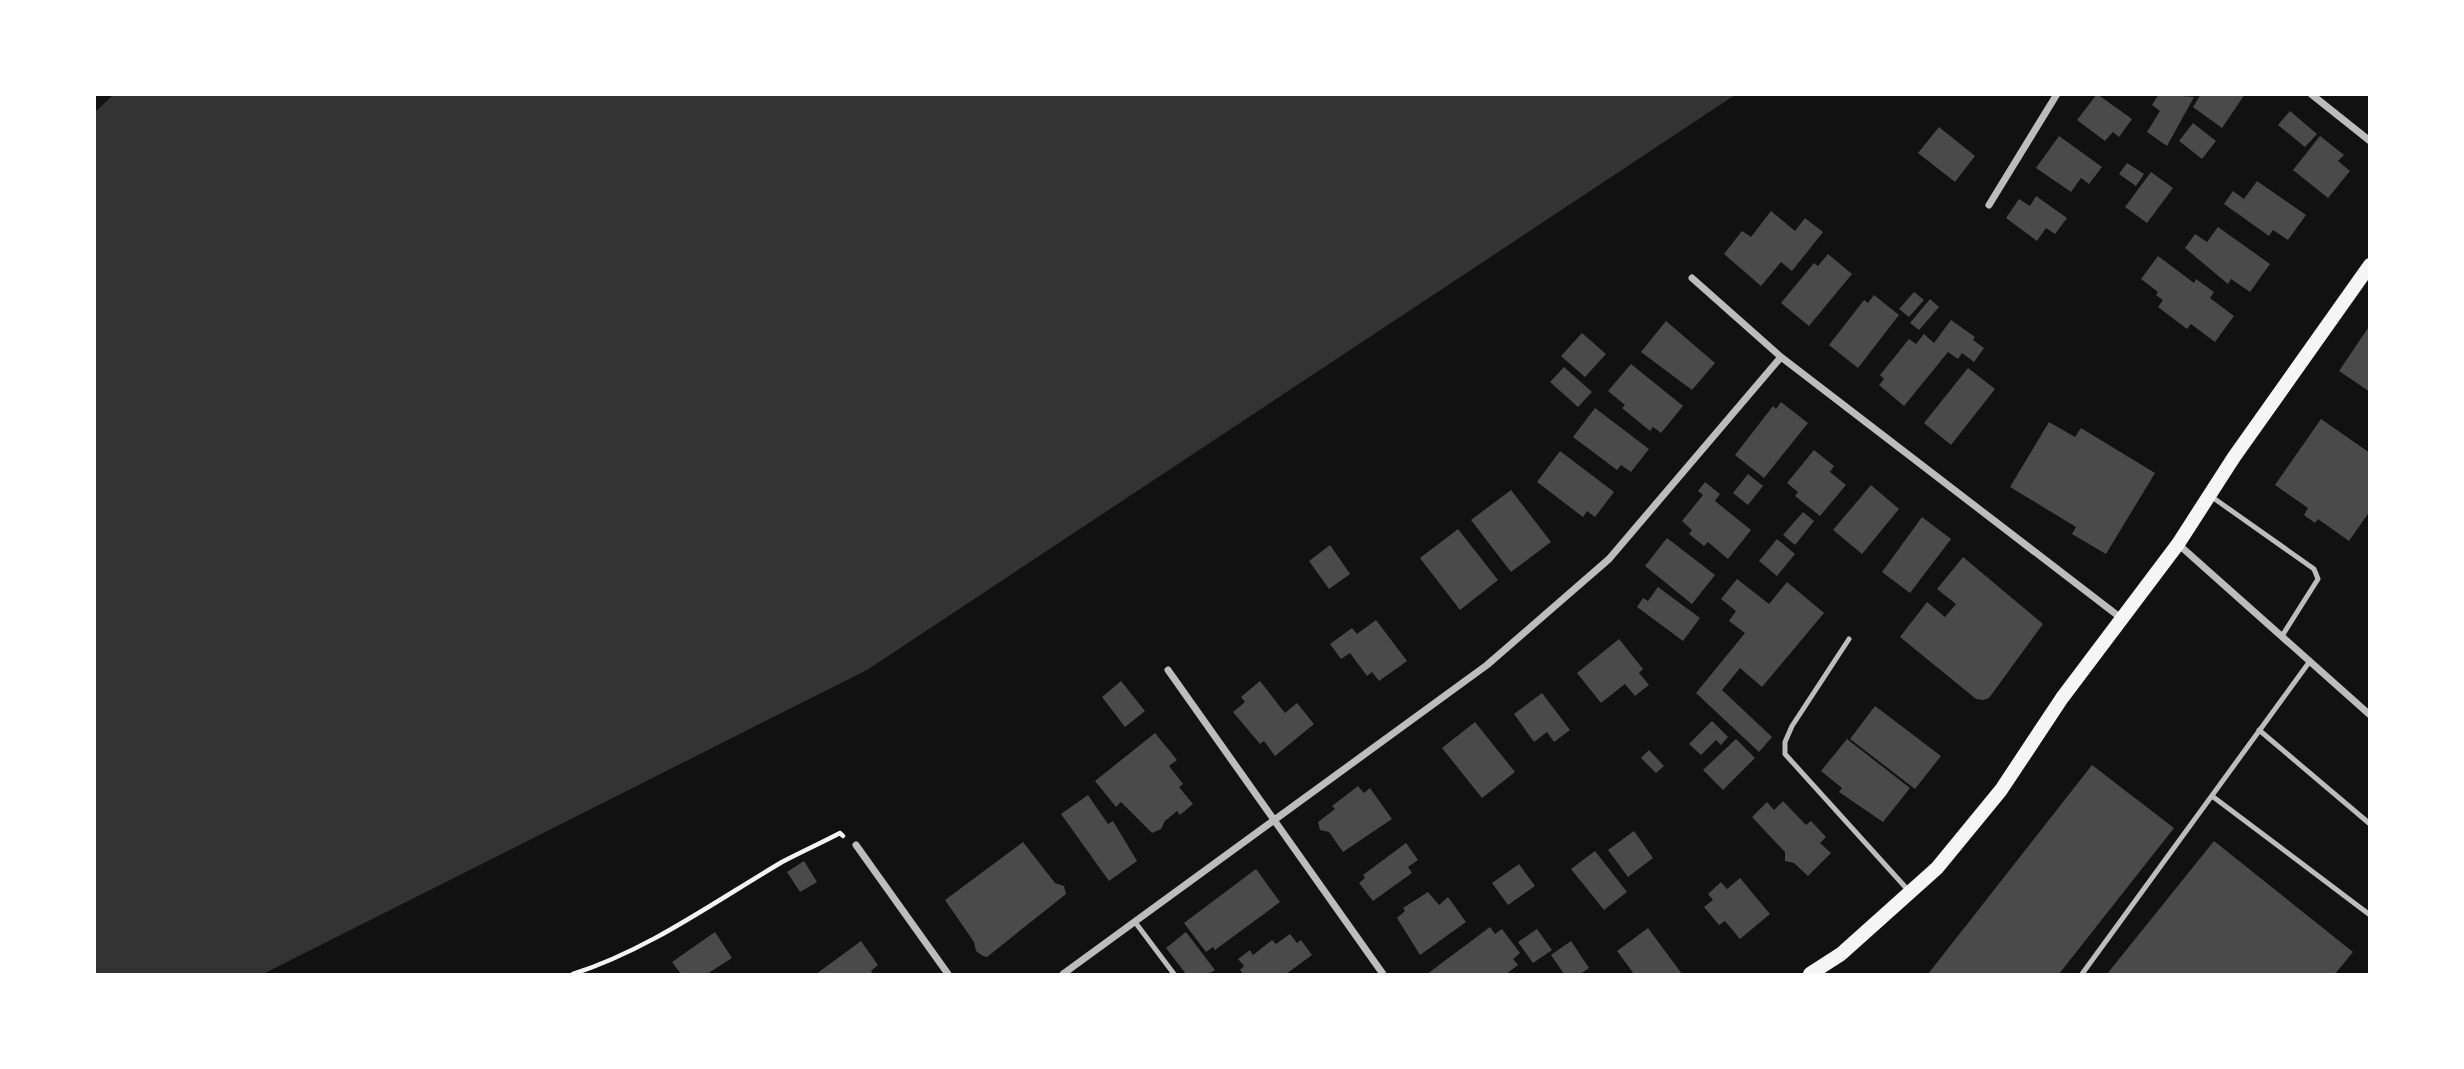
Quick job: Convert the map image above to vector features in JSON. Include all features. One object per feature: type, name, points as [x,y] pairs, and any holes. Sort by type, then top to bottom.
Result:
[{"type":"main road","points":[[1810,975],[1841,954],[1937,868],[2001,790],[2062,698],[2178,544],[2209,495],[2370,265]]},
{"type":"street","points":[[1989,205],[2057,94]]},
{"type":"street","points":[[2311,94],[2370,141]]},
{"type":"street","points":[[1692,278],[1781,357],[2121,618]]},
{"type":"street","points":[[1063,975],[1487,665],[1609,559],[1781,357]]},
{"type":"street","points":[[2178,544],[2370,715]]},
{"type":"street","points":[[1168,670],[1383,975]]},
{"type":"street","points":[[856,845],[948,975]]},
{"type":"lane","points":[[2209,495],[2314,569],[2318,579],[2282,636]]},
{"type":"lane","points":[[1849,639],[1792,726],[1785,742],[1785,754],[1910,893]]},
{"type":"lane","points":[[2082,975],[2310,661]]},
{"type":"lane","points":[[2259,730],[2370,824]]},
{"type":"lane","points":[[2212,796],[2370,915]]},
{"type":"lane","points":[[1135,922],[1174,975]]},
{"type":"path","points":[[573,975],[603,965],[628,952],[750,884],[782,862],[840,833]]},
{"type":"shaded area","points":[[114,94],[1735,95],[867,670],[263,974],[95,974],[94,113]]},
{"type":"building","points":[[2097,94],[2132,119],[2119,137],[2113,132],[2105,141],[2077,120]]},
{"type":"building","points":[[2159,94],[2194,97],[2167,146],[2147,132],[2160,111],[2152,105]]},
{"type":"building","points":[[2201,94],[2245,94],[2222,128],[2193,107]]},
{"type":"building","points":[[2290,111],[2317,134],[2305,147],[2278,125]]},
{"type":"building","points":[[2193,123],[2216,141],[2202,159],[2179,141]]},
{"type":"building","points":[[1939,127],[1975,156],[1955,182],[1918,153]]},
{"type":"building","points":[[2059,136],[2102,167],[2089,184],[2081,178],[2071,192],[2036,168]]},
{"type":"building","points":[[2320,136],[2344,155],[2338,161],[2350,171],[2328,198],[2293,170]]},
{"type":"building","points":[[2127,163],[2144,174],[2136,186],[2119,174]]},
{"type":"building","points":[[2151,172],[2173,188],[2147,223],[2125,207]]},
{"type":"building","points":[[2257,181],[2306,215],[2288,240],[2273,230],[2269,236],[2224,204],[2233,191],[2244,199]]},
{"type":"building","points":[[2036,196],[2067,218],[2055,234],[2046,228],[2037,241],[2006,218],[2019,199],[2030,206]]},
{"type":"building","points":[[1771,211],[1795,231],[1805,218],[1823,232],[1792,271],[1781,262],[1761,286],[1724,254],[1742,231],[1751,237]]},
{"type":"building","points":[[2218,227],[2270,264],[2250,292],[2231,279],[2228,284],[2185,248],[2195,234],[2207,242]]},
{"type":"building","points":[[1828,254],[1852,274],[1809,326],[1781,303],[1814,263],[1818,266]]},
{"type":"building","points":[[2158,256],[2194,283],[2196,279],[2214,292],[2210,298],[2234,316],[2215,342],[2191,324],[2187,329],[2158,307],[2163,300],[2156,295],[2158,292],[2141,279]]},
{"type":"building","points":[[1914,292],[1924,300],[1909,317],[1899,309]]},
{"type":"building","points":[[1874,295],[1899,315],[1858,368],[1829,345],[1864,300],[1868,303]]},
{"type":"building","points":[[1930,299],[1939,307],[1919,330],[1910,323]]},
{"type":"building","points":[[1951,320],[1975,337],[1973,340],[1984,348],[1974,362],[1962,353],[1958,359],[1948,352],[1904,406],[1879,385],[1884,379],[1880,375],[1909,339],[1916,344],[1924,334],[1934,343]]},
{"type":"building","points":[[1666,321],[1715,363],[1692,390],[1641,352]]},
{"type":"building","points":[[2370,325],[2370,392],[2339,371]]},
{"type":"building","points":[[1582,333],[1606,354],[1585,377],[1561,356]]},
{"type":"building","points":[[1631,364],[1683,406],[1661,433],[1653,427],[1650,431],[1622,408],[1625,405],[1608,391]]},
{"type":"building","points":[[1564,367],[1592,392],[1578,407],[1550,382]]},
{"type":"building","points":[[1968,368],[1995,389],[1951,445],[1924,423]]},
{"type":"building","points":[[1781,402],[1808,423],[1764,478],[1735,455],[1773,406],[1776,409]]},
{"type":"building","points":[[1595,408],[1649,449],[1631,472],[1621,465],[1617,470],[1573,437]]},
{"type":"building","points":[[2321,419],[2370,453],[2370,511],[2349,541],[2318,519],[2315,523],[2304,515],[2308,508],[2275,485]]},
{"type":"building","points":[[2049,422],[2075,437],[2081,428],[2155,473],[2106,554],[2072,534],[2076,527],[2010,487]]},
{"type":"building","points":[[1814,450],[1834,466],[1830,472],[1846,485],[1820,516],[1795,496],[1798,492],[1787,483]]},
{"type":"building","points":[[1560,451],[1614,492],[1595,517],[1587,511],[1583,517],[1537,482]]},
{"type":"building","points":[[1748,474],[1763,486],[1748,505],[1733,493]]},
{"type":"building","points":[[1705,482],[1720,494],[1715,501],[1751,530],[1728,559],[1708,542],[1704,546],[1689,534],[1692,530],[1682,521],[1703,495],[1698,491]]},
{"type":"building","points":[[1871,485],[1899,509],[1862,554],[1833,530]]},
{"type":"building","points":[[1511,490],[1551,542],[1511,572],[1471,520]]},
{"type":"building","points":[[1803,512],[1814,521],[1795,545],[1783,535]]},
{"type":"building","points":[[1922,517],[1951,539],[1910,593],[1882,572]]},
{"type":"building","points":[[1458,529],[1498,580],[1460,610],[1420,558]]},
{"type":"building","points":[[1667,538],[1715,575],[1692,604],[1645,566]]},
{"type":"building","points":[[1777,539],[1795,554],[1777,576],[1759,561]]},
{"type":"building","points":[[1330,545],[1350,574],[1329,589],[1309,561]]},
{"type":"building","points":[[1963,557],[2043,624],[1989,698],[1983,700],[1976,699],[1900,637],[1927,602],[1945,617],[1956,604],[1937,589]]},
{"type":"building","points":[[1737,579],[1769,604],[1787,582],[1824,613],[1762,687],[1740,668],[1722,690],[1772,737],[1759,752],[1696,693],[1745,633],[1729,621],[1736,611],[1721,599]]},
{"type":"building","points":[[1658,587],[1700,618],[1683,641],[1637,607],[1643,598],[1648,601]]},
{"type":"building","points":[[1376,620],[1407,661],[1379,681],[1372,672],[1367,676],[1350,653],[1341,659],[1330,644],[1352,628],[1357,634]]},
{"type":"building","points":[[1619,639],[1643,669],[1639,673],[1649,685],[1635,696],[1625,684],[1601,703],[1577,673]]},
{"type":"building","points":[[1121,681],[1145,711],[1125,727],[1102,697]]},
{"type":"building","points":[[1260,681],[1285,713],[1297,703],[1314,724],[1275,756],[1264,741],[1260,744],[1233,712],[1245,702],[1241,697]]},
{"type":"building","points":[[1542,693],[1570,730],[1554,742],[1547,732],[1534,742],[1514,714]]},
{"type":"building","points":[[1875,706],[1941,756],[1915,789],[1850,739]]},
{"type":"building","points":[[1712,721],[1728,737],[1721,745],[1716,740],[1701,755],[1689,744]]},
{"type":"building","points":[[1475,722],[1515,772],[1482,798],[1442,748]]},
{"type":"building","points":[[1155,733],[1177,760],[1169,766],[1183,784],[1179,787],[1193,804],[1180,815],[1177,811],[1165,821],[1161,829],[1152,833],[1121,802],[1116,807],[1095,781]]},
{"type":"building","points":[[1736,739],[1755,758],[1723,790],[1703,770]]},
{"type":"building","points":[[1847,739],[1910,788],[1883,822],[1839,792],[1842,788],[1821,771]]},
{"type":"building","points":[[1649,750],[1664,766],[1656,773],[1641,758]]},
{"type":"building","points":[[2092,765],[2174,828],[2059,974],[1928,974]]},
{"type":"building","points":[[1358,786],[1364,793],[1370,788],[1392,819],[1343,852],[1329,832],[1320,830],[1318,822],[1335,809],[1332,806]]},
{"type":"building","points":[[1088,795],[1108,824],[1113,821],[1137,861],[1109,881],[1061,814]]},
{"type":"building","points":[[1783,801],[1806,825],[1811,821],[1826,837],[1820,843],[1831,853],[1808,876],[1794,863],[1785,861],[1785,852],[1752,817],[1767,802],[1774,810]]},
{"type":"building","points":[[1634,831],[1653,858],[1628,877],[1608,850]]},
{"type":"building","points":[[2214,841],[2353,952],[2335,974],[2107,974]]},
{"type":"building","points":[[1023,842],[1055,883],[1064,886],[1066,894],[987,957],[983,956],[976,951],[974,942],[945,900]]},
{"type":"building","points":[[1406,843],[1418,860],[1408,867],[1412,873],[1373,901],[1359,883],[1365,878],[1363,875]]},
{"type":"building","points":[[1595,851],[1627,892],[1604,910],[1571,869]]},
{"type":"building","points":[[804,861],[817,882],[800,892],[787,872]]},
{"type":"building","points":[[1519,864],[1535,886],[1508,905],[1492,883]]},
{"type":"building","points":[[1256,869],[1280,902],[1215,950],[1213,947],[1206,952],[1184,923]]},
{"type":"building","points":[[1740,878],[1770,914],[1740,939],[1725,921],[1719,925],[1704,907],[1713,900],[1708,894],[1721,882],[1727,889]]},
{"type":"building","points":[[1428,892],[1439,905],[1448,897],[1466,922],[1420,955],[1397,918],[1405,911],[1403,908]]},
{"type":"building","points":[[1490,927],[1495,934],[1502,929],[1520,953],[1513,959],[1518,965],[1506,974],[1427,974]]},
{"type":"building","points":[[1648,928],[1682,974],[1634,974],[1617,951]]},
{"type":"building","points":[[1537,929],[1552,950],[1533,963],[1518,942]]},
{"type":"building","points":[[715,932],[732,958],[707,974],[681,974],[672,962]]},
{"type":"building","points":[[1186,932],[1215,970],[1208,974],[1186,974],[1166,948]]},
{"type":"building","points":[[1290,934],[1297,943],[1301,940],[1312,955],[1286,974],[1243,974],[1240,970],[1244,966],[1238,959],[1250,950],[1253,955],[1272,940],[1276,944]]},
{"type":"building","points":[[861,941],[878,965],[871,971],[873,974],[816,974]]},
{"type":"building","points":[[1571,941],[1589,968],[1580,974],[1564,974],[1551,955]]}]
